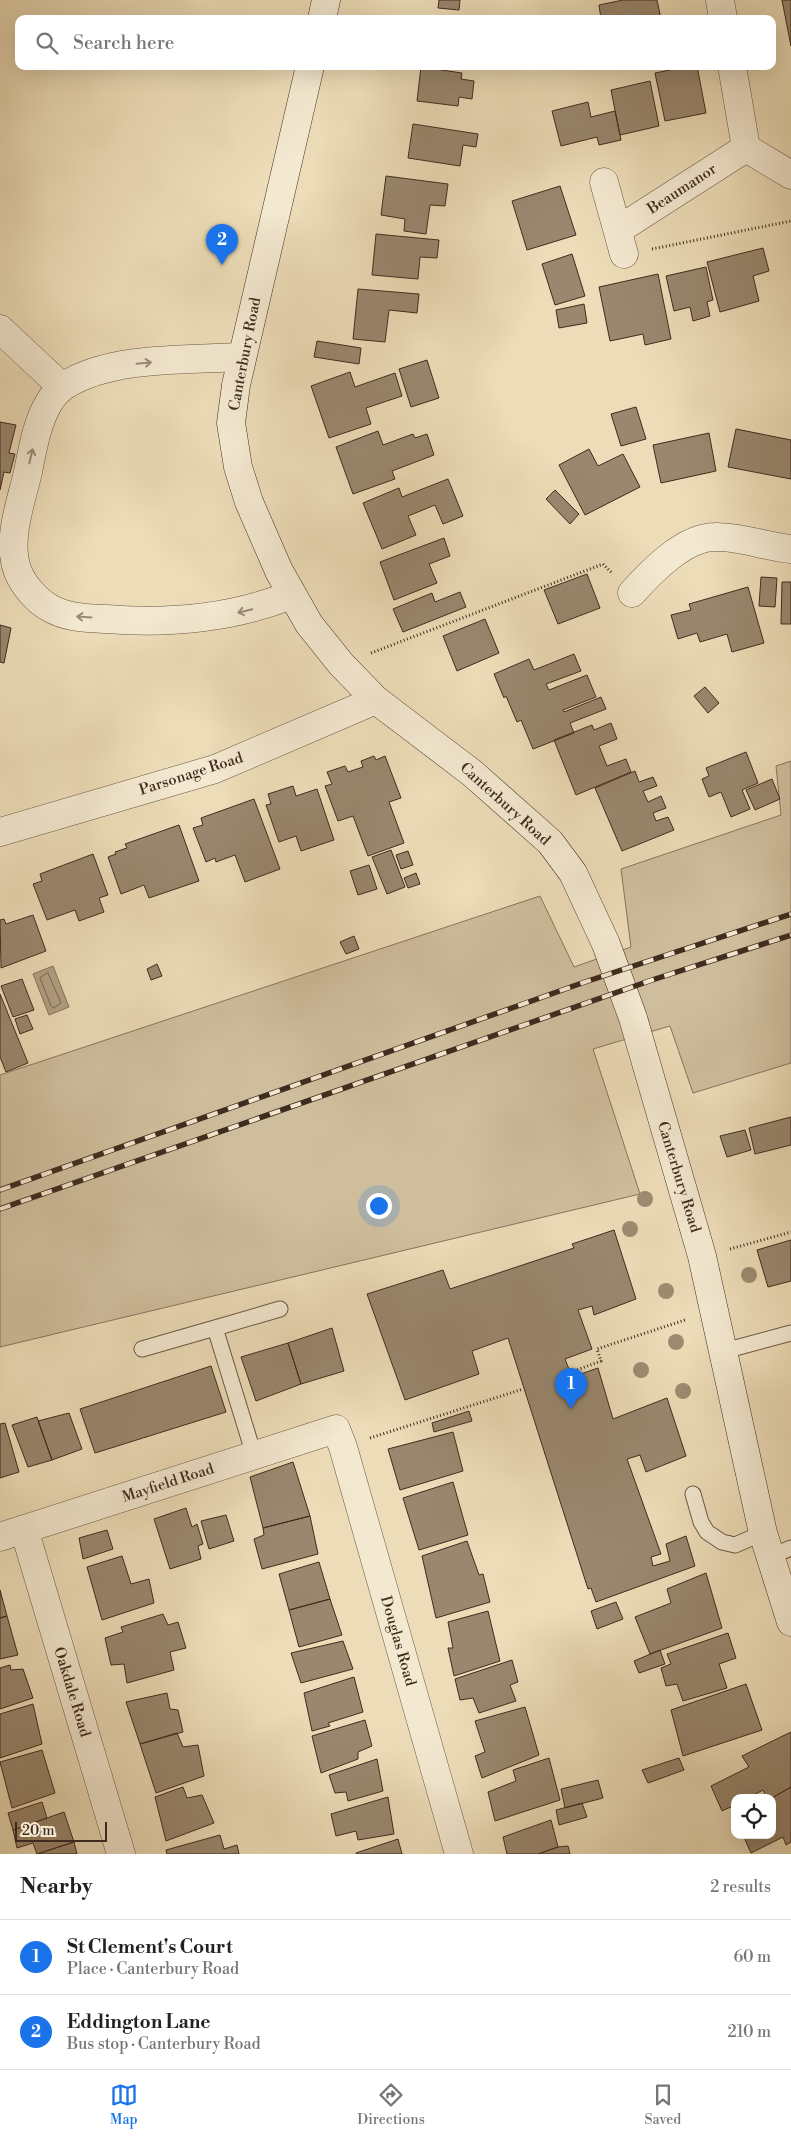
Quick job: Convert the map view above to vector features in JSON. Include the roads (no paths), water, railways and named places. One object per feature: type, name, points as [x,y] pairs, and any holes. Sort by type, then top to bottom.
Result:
[{"type":"street","points":[[323,15],[326,0]]},
{"type":"street","points":[[720,0],[722,15]]},
{"type":"street","name":"Canterbury Road","points":[[309,70],[241,356],[231,422],[238,467],[261,534],[291,595],[309,624],[341,664],[376,700],[431,740],[502,798],[550,842],[573,873],[606,944],[633,1018],[702,1256],[791,1622]]},
{"type":"street","points":[[733,70],[746,148],[791,174]]},
{"type":"street","name":"Beaumanor","points":[[604,182],[621,242],[746,148]]},
{"type":"street","points":[[0,329],[62,387]]},
{"type":"street","points":[[241,356],[139,363],[91,373],[62,387],[48,406],[37,429],[15,532],[14,555],[19,573],[30,591],[50,608],[74,617],[141,622],[186,620],[232,614],[264,606],[291,595]]},
{"type":"street","points":[[632,594],[660,564],[692,543],[714,536],[791,549]]},
{"type":"street","name":"Parsonage Road","points":[[0,832],[215,768],[376,700]]},
{"type":"street","name":"Mayfield Road","points":[[12,1533],[254,1455],[339,1438]]},
{"type":"street","name":"Douglas Road","points":[[339,1438],[458,1854]]},
{"type":"street","name":"Oakdale Road","points":[[12,1533],[120,1854]]},
{"type":"lane","points":[[142,1349],[280,1309]]},
{"type":"lane","points":[[215,1328],[254,1455]]},
{"type":"lane","points":[[724,1351],[791,1333]]},
{"type":"lane","points":[[692,1494],[701,1522],[707,1532],[722,1542],[735,1545],[774,1546]]},
{"type":"water","points":[[53,966],[69,1007],[49,1015],[33,974]]},
{"type":"railway","points":[[0,1190],[582,983],[791,914]]},
{"type":"railway","points":[[0,1209],[652,980],[791,935]]},
{"type":"place","name":"Eddington Lane","points":[[222,265]]},
{"type":"place","name":"St Clement's Court","points":[[571,1409]]}]
